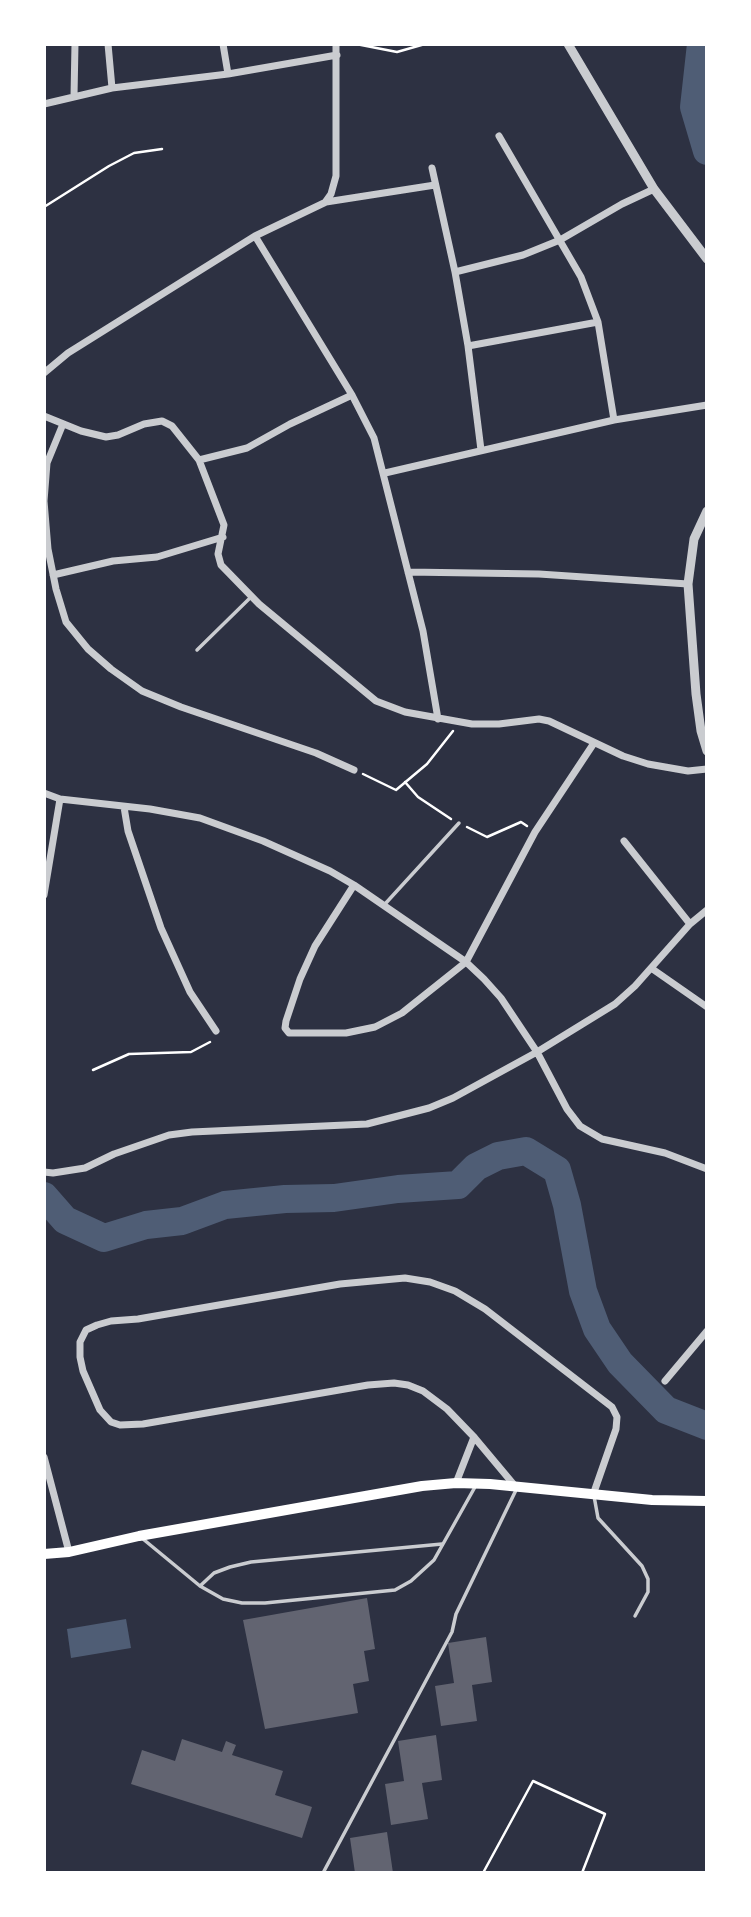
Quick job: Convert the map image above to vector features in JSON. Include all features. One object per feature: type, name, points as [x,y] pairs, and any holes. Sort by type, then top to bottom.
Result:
[{"type":"main road","points":[[44,1554],[69,1552],[139,1536],[422,1486],[456,1483],[477,1482],[593,1495],[707,1501]]},
{"type":"street","points":[[74,96],[75,44]]},
{"type":"street","points":[[108,44],[112,88]]},
{"type":"street","points":[[223,44],[228,74]]},
{"type":"street","points":[[326,202],[336,176],[336,44]]},
{"type":"street","points":[[568,44],[654,189],[707,259]]},
{"type":"street","points":[[44,104],[112,88],[228,74],[337,55]]},
{"type":"street","points":[[499,136],[581,277],[598,323],[614,419]]},
{"type":"street","points":[[432,168],[468,346],[481,450]]},
{"type":"street","points":[[44,373],[79,346],[255,236],[326,202],[435,185]]},
{"type":"street","points":[[454,272],[523,255],[560,240],[621,204],[654,189]]},
{"type":"street","points":[[255,236],[352,395],[374,438],[423,631],[438,719]]},
{"type":"street","points":[[468,346],[598,323]]},
{"type":"street","points":[[199,460],[247,448],[352,395]]},
{"type":"street","points":[[384,473],[614,419],[707,405]]},
{"type":"street","points":[[44,416],[96,436],[106,436],[155,421],[172,426],[199,460],[224,525],[218,554],[221,565],[251,597],[376,701],[405,712],[483,725],[539,719],[560,725],[623,756],[648,764],[688,771],[707,769]]},
{"type":"street","points":[[63,424],[47,463],[44,501],[48,549],[66,622],[88,649],[142,691],[316,753],[355,770]]},
{"type":"street","points":[[707,510],[694,539],[688,584],[696,694],[707,751]]},
{"type":"street","points":[[53,575],[113,561],[157,557],[223,537]]},
{"type":"street","points":[[408,572],[539,574],[688,584]]},
{"type":"street","points":[[354,886],[314,946],[290,1004],[285,1028],[295,1035],[346,1033],[375,1027],[402,1013],[466,962],[535,832],[594,743]]},
{"type":"street","points":[[44,793],[60,799],[150,809],[200,818],[303,858],[354,886],[466,962],[501,998],[537,1052],[573,1118],[589,1132],[621,1145],[665,1153],[707,1169]]},
{"type":"street","points":[[44,895],[60,799]]},
{"type":"street","points":[[124,807],[128,831],[161,928],[190,992],[216,1031]]},
{"type":"street","points":[[624,841],[690,924]]},
{"type":"street","points":[[44,1171],[53,1173],[85,1168],[114,1154],[169,1135],[356,1125],[406,1115],[453,1098],[537,1052],[615,1004],[707,909]]},
{"type":"street","points":[[652,968],[707,1007]]},
{"type":"street","points":[[517,1486],[474,1437],[435,1399],[416,1388],[394,1383],[368,1385],[143,1424],[111,1422],[100,1410],[83,1371],[80,1342],[86,1330],[97,1325],[340,1284],[405,1278],[430,1282],[456,1291],[485,1309],[612,1407],[617,1417],[616,1429],[593,1495]]},
{"type":"street","points":[[665,1381],[707,1331]]},
{"type":"street","points":[[456,1483],[474,1437]]},
{"type":"street","points":[[44,1457],[69,1552]]},
{"type":"lane","points":[[197,650],[251,597]]},
{"type":"lane","points":[[384,905],[459,823]]},
{"type":"lane","points":[[139,1536],[200,1586],[223,1599],[242,1603],[265,1603],[395,1590],[425,1569],[477,1482]]},
{"type":"lane","points":[[323,1873],[452,1632],[456,1614],[517,1486]]},
{"type":"lane","points":[[593,1495],[598,1518],[642,1566],[648,1579],[648,1592],[635,1616]]},
{"type":"lane","points":[[200,1586],[214,1573],[251,1562],[442,1544]]},
{"type":"path","points":[[356,44],[397,52],[425,44]]},
{"type":"path","points":[[44,207],[134,153],[162,149]]},
{"type":"path","points":[[355,770],[396,790],[427,764],[459,722]]},
{"type":"path","points":[[93,1070],[129,1054],[191,1052],[214,1040],[216,1031]]},
{"type":"path","points":[[483,1873],[533,1781],[605,1814],[582,1873]]},
{"type":"water","points":[[126,1619],[131,1648],[71,1658],[67,1629]]},
{"type":"building","points":[[367,1598],[375,1649],[364,1651],[369,1681],[353,1684],[358,1713],[265,1729],[243,1620]]},
{"type":"building","points":[[486,1637],[492,1682],[472,1685],[477,1721],[441,1726],[435,1686],[454,1683],[448,1643]]},
{"type":"building","points":[[436,1735],[442,1780],[422,1783],[428,1819],[391,1825],[385,1784],[404,1781],[398,1741]]},
{"type":"building","points":[[182,1739],[222,1752],[226,1741],[236,1745],[232,1755],[283,1771],[275,1795],[312,1807],[302,1838],[131,1784],[142,1750],[175,1761]]},
{"type":"building","points":[[387,1832],[393,1873],[355,1873],[350,1838]]},
{"type":"waterway","points":[[701,44],[694,107],[707,151]]},
{"type":"waterway","points":[[44,1196],[65,1220],[104,1238],[146,1225],[182,1221],[225,1205],[285,1199],[334,1198],[398,1189],[458,1185],[476,1167],[498,1156],[526,1151],[557,1170],[567,1205],[583,1291],[597,1329],[620,1363],[666,1410],[707,1426]]}]
